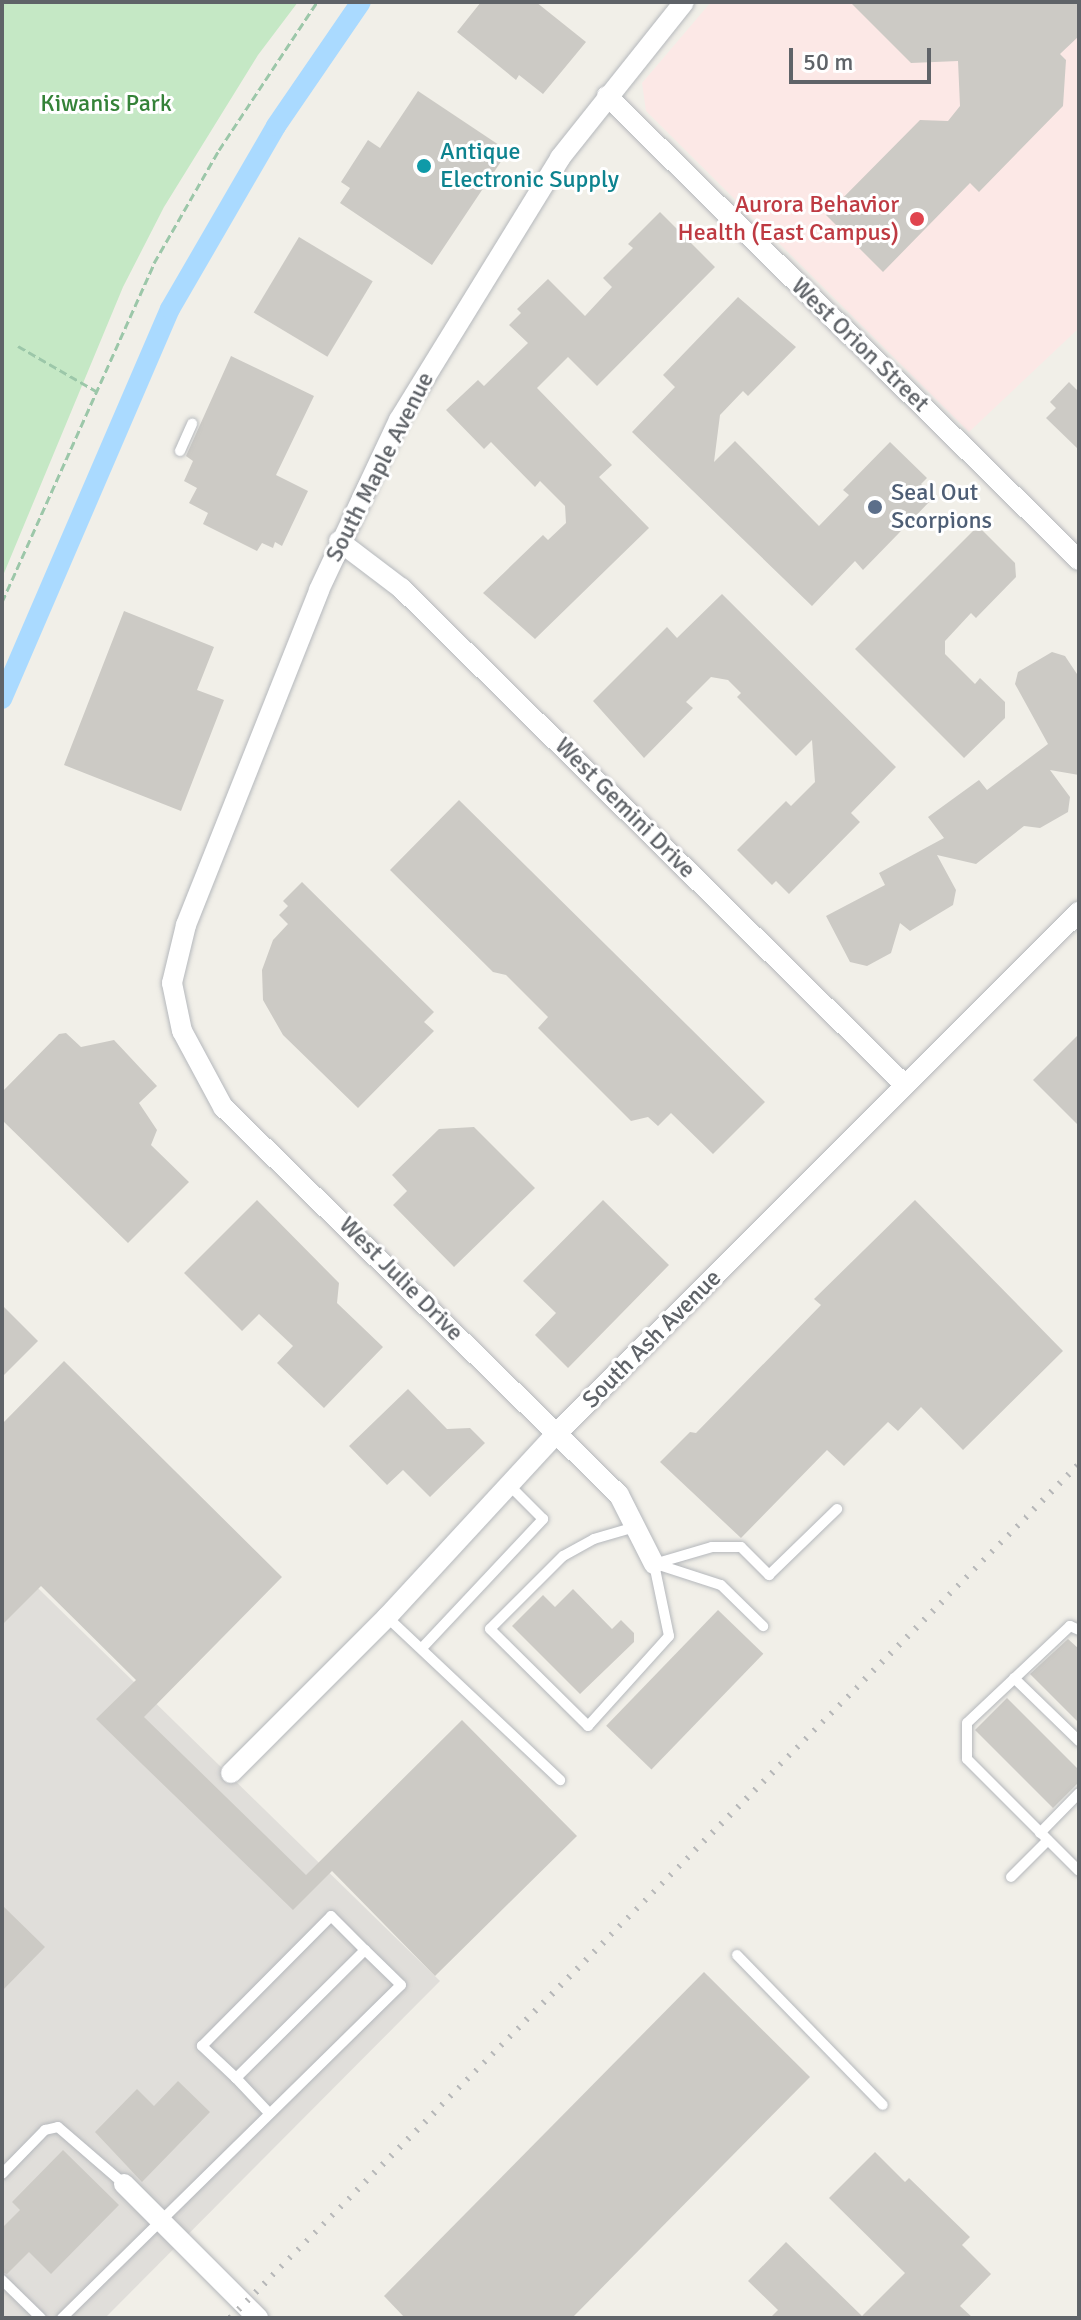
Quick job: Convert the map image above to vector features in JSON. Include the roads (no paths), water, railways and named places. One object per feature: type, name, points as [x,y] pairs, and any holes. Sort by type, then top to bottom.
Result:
[{"type":"street","name":"South Maple Avenue","points":[[172,983],[186,925],[339,541],[399,420],[461,313],[560,158],[684,2]]},
{"type":"street","name":"West Orion Street","points":[[607,96],[1079,560]]},
{"type":"street","name":"West Gemini Drive","points":[[339,541],[401,588],[904,1084]]},
{"type":"street","name":"South Ash Avenue","points":[[231,1773],[387,1617],[557,1433],[1079,912]]},
{"type":"street","name":"West Julie Drive","points":[[172,983],[182,1031],[223,1107],[619,1495],[654,1564]]},
{"type":"street","points":[[124,2184],[258,2318]]},
{"type":"lane","points":[[180,451],[192,424]]},
{"type":"lane","points":[[422,1648],[543,1519],[509,1485]]},
{"type":"lane","points":[[654,1564],[712,1547],[741,1547],[769,1575],[837,1509]]},
{"type":"lane","points":[[635,1527],[594,1539],[563,1556],[490,1629],[588,1726],[669,1636],[654,1564]]},
{"type":"lane","points":[[654,1564],[721,1585],[763,1626]]},
{"type":"lane","points":[[387,1617],[560,1780]]},
{"type":"lane","points":[[1079,1630],[1070,1626],[967,1723],[967,1759],[1079,1871]]},
{"type":"lane","points":[[1014,1678],[1079,1741]]},
{"type":"lane","points":[[1011,1877],[1079,1793]]},
{"type":"lane","points":[[62,2318],[401,1985],[331,1916],[202,2046],[269,2113]]},
{"type":"lane","points":[[236,2078],[365,1950]]},
{"type":"lane","points":[[737,1955],[883,2105]]},
{"type":"lane","points":[[2,2174],[45,2130],[58,2127],[124,2184]]},
{"type":"lane","points":[[2,2280],[41,2318]]},
{"type":"waterway","points":[[2,699],[170,309],[276,126],[361,2]]},
{"type":"railway","points":[[230,2318],[1079,1464]]},
{"type":"place","name":"Antique Electronic Supply","points":[[424,166]]},
{"type":"place","name":"Aurora Behavior Health (East Campus)","points":[[917,219]]},
{"type":"place","name":"Seal Out Scorpions","points":[[875,507]]},
{"type":"park label","name":"Kiwanis Park","points":[[106,104]]}]
